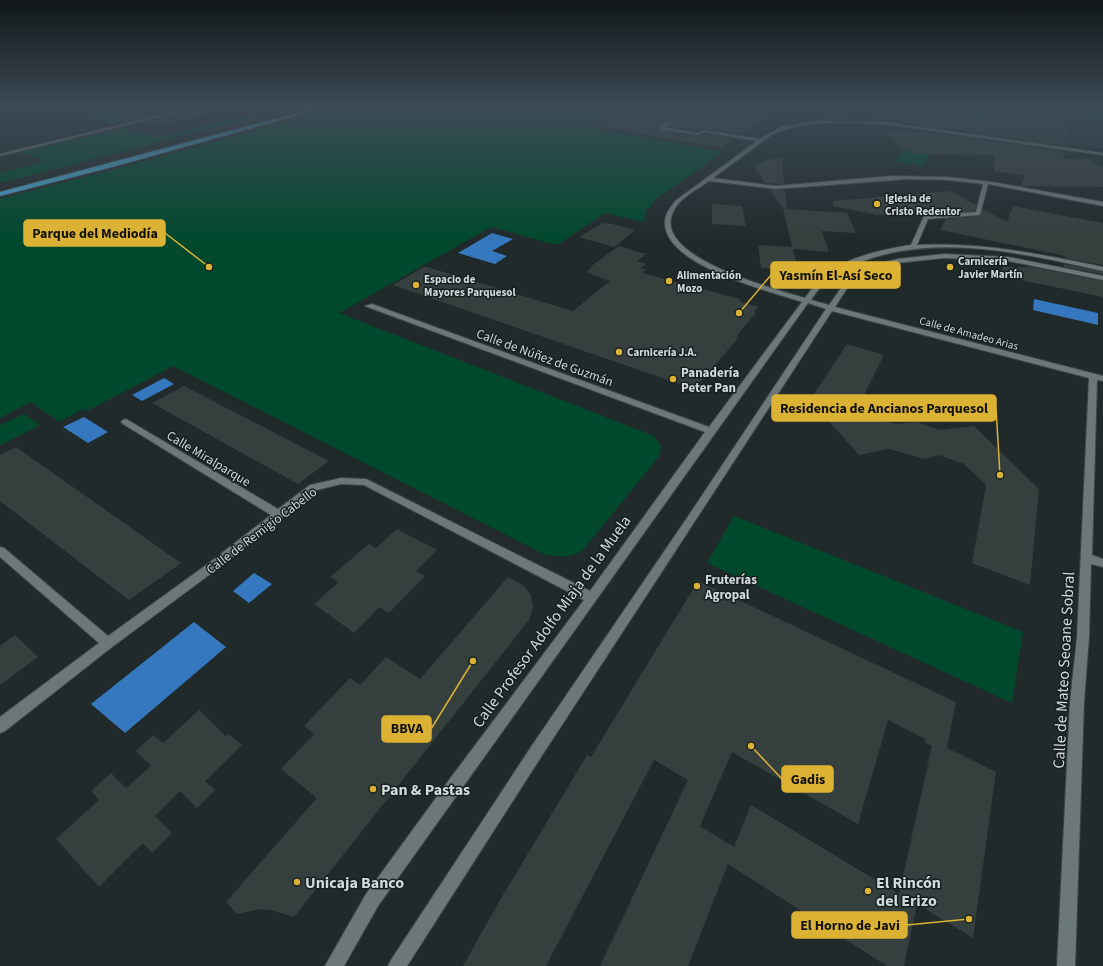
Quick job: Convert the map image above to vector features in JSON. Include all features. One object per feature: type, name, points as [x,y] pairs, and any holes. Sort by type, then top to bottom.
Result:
[{"type":"highway","points":[[0,188],[143,150]]},
{"type":"highway","points":[[0,194],[171,150]]},
{"type":"street","points":[[0,155],[20,150]]},
{"type":"street","name":"Calle de Amadeo Arias","points":[[749,150],[677,202],[671,209],[667,218],[669,230],[674,240],[684,251],[698,261],[724,273],[805,302],[1098,378]]},
{"type":"street","name":"Calle de Amadeo Arias","points":[[1075,150],[1103,154]]},
{"type":"street","points":[[708,179],[759,186],[785,187],[919,177],[986,183],[1103,204]]},
{"type":"street","points":[[913,248],[926,217],[978,214],[986,183]]},
{"type":"street","name":"Calle Profesor Adolfo Miaja de la Muela","points":[[334,966],[372,900],[454,785],[592,598],[805,302],[826,277],[837,269],[863,257],[880,252],[913,248],[966,246],[999,249],[1103,269]]},
{"type":"street","points":[[397,966],[536,752],[695,516],[829,308],[849,281],[878,266],[897,261],[916,258],[964,256],[1008,259],[1103,278]]},
{"type":"street","name":"Calle de Núñez de Guzmán","points":[[369,306],[712,431]]},
{"type":"street","name":"Calle de Mateo Seoane Sobral","points":[[1066,966],[1077,702],[1083,637],[1086,558],[1098,378]]},
{"type":"street","name":"Calle Miralparque","points":[[126,422],[279,515]]},
{"type":"street","name":"Calle de Remigio Cabello","points":[[0,726],[108,643],[213,566],[314,487],[341,481],[366,482],[592,598]]},
{"type":"street","points":[[0,551],[108,643]]},
{"type":"street","points":[[1086,558],[1103,563]]},
{"type":"green space","points":[[30,150],[128,150],[0,183],[0,173],[44,161],[22,152]]},
{"type":"green space","points":[[185,150],[713,150],[723,152],[656,199],[647,210],[644,222],[605,213],[557,245],[491,227],[339,313],[654,436],[661,447],[660,455],[584,549],[570,556],[555,556],[544,554],[173,366],[87,411],[83,409],[59,422],[31,402],[0,418],[0,199]]},
{"type":"green space","points":[[903,150],[932,151],[923,166],[894,161]]},
{"type":"green space","points":[[24,414],[40,425],[0,445],[0,425]]},
{"type":"green space","points":[[734,516],[1023,632],[1012,703],[707,563]]},
{"type":"water","points":[[492,233],[513,239],[492,251],[507,256],[495,264],[458,253]]},
{"type":"water","points":[[1034,299],[1098,313],[1098,325],[1033,310]]},
{"type":"water","points":[[164,378],[174,384],[142,401],[132,395]]},
{"type":"water","points":[[84,417],[108,432],[88,443],[63,427]]},
{"type":"water","points":[[254,573],[272,584],[249,603],[233,591]]},
{"type":"water","points":[[194,622],[226,647],[125,733],[91,704]]},
{"type":"building","points":[[907,150],[1065,151],[1063,159],[1089,159],[1103,167],[1103,187],[1021,186],[1025,176],[994,171],[994,155],[912,154]]},
{"type":"building","points":[[782,158],[784,184],[765,183],[753,166],[766,160]]},
{"type":"building","points":[[770,190],[785,190],[787,209],[847,213],[856,233],[822,231],[829,252],[793,249],[799,272],[761,268],[758,245],[792,247],[784,209]]},
{"type":"building","points":[[951,191],[976,205],[975,211],[949,213],[951,210],[878,215],[833,206],[833,201]]},
{"type":"building","points":[[712,204],[742,206],[746,226],[712,224]]},
{"type":"building","points":[[1013,206],[1103,223],[1103,265],[940,230],[946,219],[980,216],[983,209],[1007,222]]},
{"type":"building","points":[[603,223],[635,230],[614,247],[579,237]]},
{"type":"building","points":[[619,246],[646,254],[637,261],[646,264],[640,268],[646,270],[642,273],[740,299],[741,302],[758,307],[754,312],[756,313],[739,333],[735,342],[694,389],[393,285],[424,267],[427,267],[573,311],[610,281],[586,272],[592,267],[590,267]]},
{"type":"building","points":[[1064,264],[1103,272],[1103,274],[1064,267]]},
{"type":"building","points":[[1003,267],[1031,267],[1103,281],[1103,297],[1002,276]]},
{"type":"building","points":[[847,344],[884,355],[859,405],[872,418],[896,424],[916,422],[940,430],[974,426],[1039,489],[1030,585],[972,563],[986,485],[964,464],[939,455],[925,459],[889,449],[859,455],[810,400]]},
{"type":"building","points":[[184,386],[329,461],[298,484],[152,403]]},
{"type":"building","points":[[16,447],[181,563],[129,600],[0,501],[0,455]]},
{"type":"building","points":[[397,529],[437,550],[416,571],[425,576],[389,613],[379,607],[354,633],[314,604],[339,582],[330,577],[369,544],[376,548]]},
{"type":"building","points":[[508,577],[523,585],[531,595],[533,608],[529,620],[294,917],[271,910],[261,909],[237,914],[226,902],[317,798],[281,769],[314,734],[304,726],[350,678],[360,685],[386,657],[420,679]]},
{"type":"building","points":[[698,581],[956,702],[947,748],[996,772],[973,938],[917,904],[904,966],[887,966],[728,864],[688,966],[600,966],[688,780],[654,760],[546,966],[463,966],[500,900],[587,755],[591,757]],"holes":[[[888,720],[925,739],[924,742],[932,746],[899,894],[751,805],[734,847],[700,826],[732,752],[858,824]]]},
{"type":"building","points":[[15,635],[38,657],[0,685],[0,646]]},
{"type":"building","points":[[199,710],[226,736],[228,734],[242,745],[205,781],[215,790],[197,808],[180,791],[155,816],[172,833],[152,853],[143,843],[99,887],[56,839],[99,800],[91,791],[111,773],[126,788],[151,766],[136,751],[153,735],[163,743]]},
{"type":"place","name":"Iglesia de Cristo Redentor","points":[[877,204]]},
{"type":"place","name":"Parque del Mediodía","points":[[209,267]]},
{"type":"place","name":"Carnicería Javier Martín","points":[[950,267]]},
{"type":"place","name":"Alimentación Mozo","points":[[669,281]]},
{"type":"place","name":"Espacio de Mayores Parquesol","points":[[416,285]]},
{"type":"place","name":"Yasmín El-Así Seco","points":[[739,313]]},
{"type":"place","name":"Carnicería J.A.","points":[[619,352]]},
{"type":"place","name":"Panadería Peter Pan","points":[[673,379]]},
{"type":"place","name":"Residencia de Ancianos Parquesol","points":[[1000,475]]},
{"type":"place","name":"Fruterías Agropal","points":[[697,586]]},
{"type":"place","name":"BBVA","points":[[473,661]]},
{"type":"place","name":"Gadis","points":[[751,746]]},
{"type":"place","name":"Pan & Pastas","points":[[373,789]]},
{"type":"place","name":"Unicaja Banco","points":[[297,882]]},
{"type":"place","name":"El Rincón del Erizo","points":[[868,891]]},
{"type":"place","name":"El Horno de Javi","points":[[969,919]]}]
